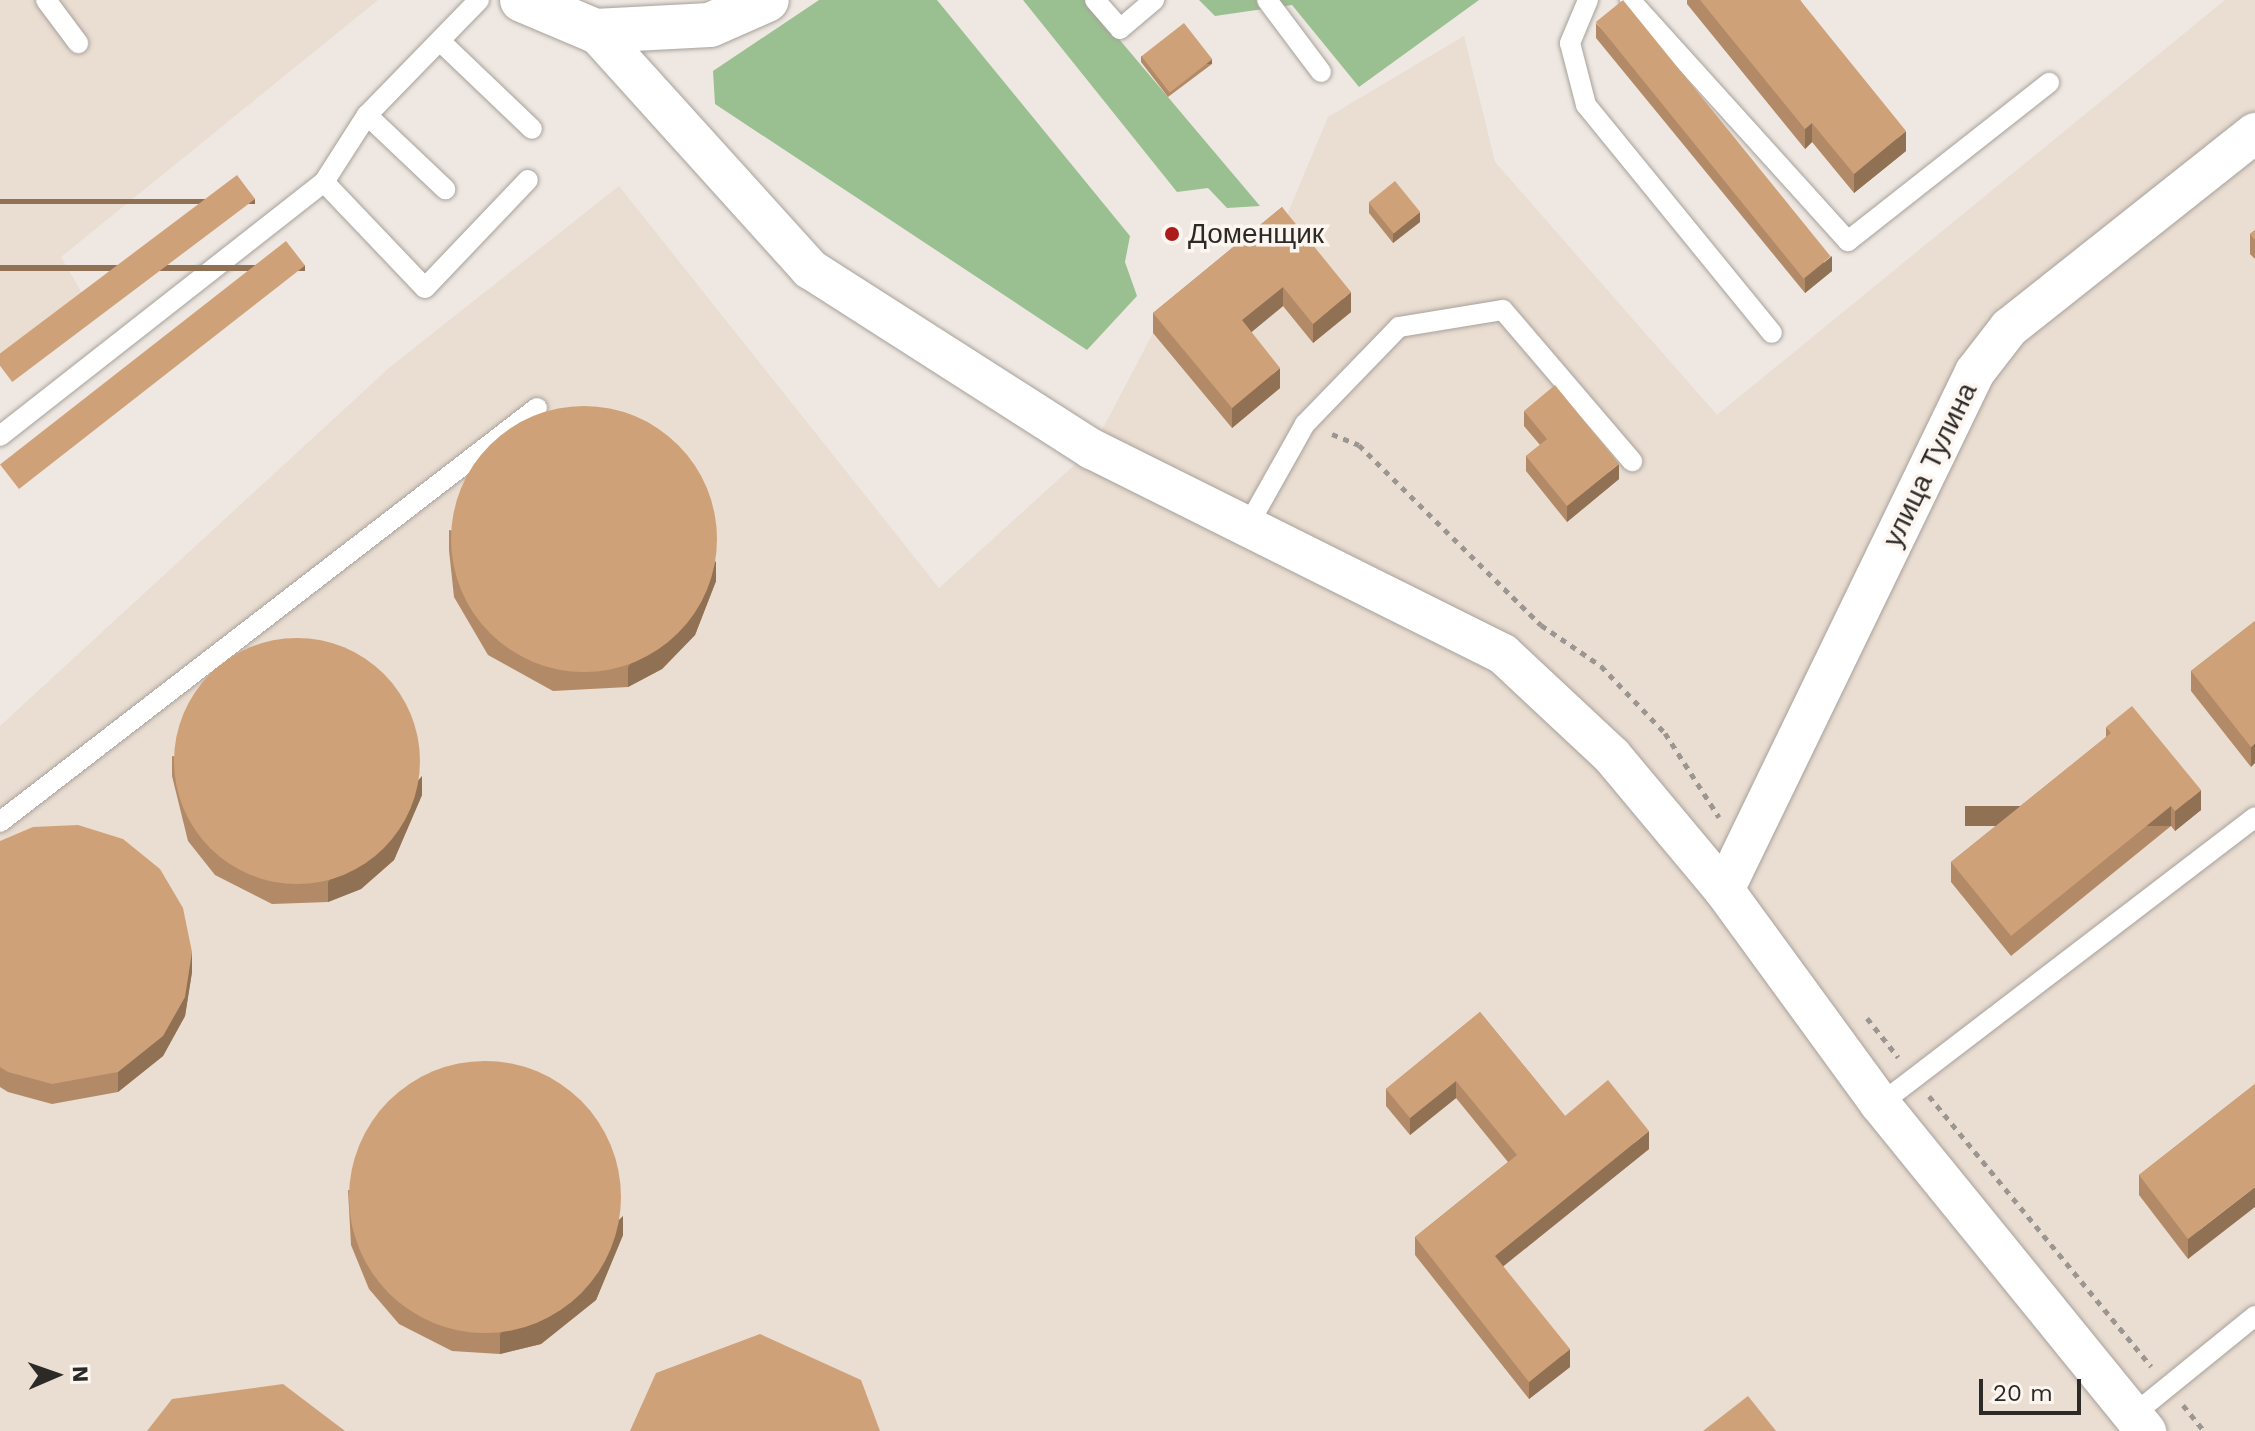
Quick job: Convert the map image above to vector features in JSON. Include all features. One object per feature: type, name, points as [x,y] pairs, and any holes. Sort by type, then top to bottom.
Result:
[{"type":"main road","points":[[522,0],[595,31],[710,25],[767,0]]},
{"type":"street","points":[[595,31],[810,269],[1092,449],[1250,522],[1503,654],[1612,756],[1724,890],[1880,1104],[2139,1423]]},
{"type":"street","name":"улица Тулина","points":[[1724,890],[1975,372],[2009,328],[2255,133]]},
{"type":"lane","points":[[46,0],[78,43]]},
{"type":"lane","points":[[0,436],[324,182],[367,115],[479,0]]},
{"type":"lane","points":[[1095,0],[1120,29],[1154,0]]},
{"type":"lane","points":[[1267,0],[1321,72]]},
{"type":"lane","points":[[1588,0],[1570,43],[1586,105],[1772,333]]},
{"type":"lane","points":[[1630,0],[1848,241],[2049,83]]},
{"type":"lane","points":[[440,41],[532,129]]},
{"type":"lane","points":[[367,115],[445,189]]},
{"type":"lane","points":[[324,182],[425,288],[528,180]]},
{"type":"lane","points":[[1250,522],[1305,424],[1399,327],[1488,312],[1503,310],[1632,461]]},
{"type":"lane","points":[[0,822],[537,408]]},
{"type":"lane","points":[[1880,1104],[2255,817]]},
{"type":"lane","points":[[2139,1423],[2255,1316]]},
{"type":"shaded area","points":[[0,0],[378,0],[61,257],[86,300],[0,364]]},
{"type":"shaded area","points":[[2225,0],[2255,0],[2255,1431],[0,1431],[0,726],[390,367],[619,186],[939,588],[1092,449],[1153,333],[1282,227],[1328,117],[1464,36],[1495,162],[1717,415]]},
{"type":"green space","points":[[819,0],[937,0],[1130,236],[1125,262],[1137,296],[1087,350],[715,104],[713,71]]},
{"type":"green space","points":[[1023,0],[1086,0],[1260,206],[1227,208],[1208,188],[1177,192]]},
{"type":"green space","points":[[1199,0],[1479,0],[1359,87],[1292,5],[1215,16]]},
{"type":"building","points":[[1623,0],[1831,256],[1803,278],[1596,22]]},
{"type":"building","points":[[1700,0],[1800,0],[1906,131],[1854,174],[1812,123],[1805,129]]},
{"type":"building","points":[[1184,23],[1212,59],[1170,92],[1141,56]]},
{"type":"building","points":[[237,175],[255,199],[12,382],[0,366],[0,354]]},
{"type":"building","points":[[1395,181],[1420,212],[1394,233],[1369,202]]},
{"type":"building","points":[[1282,207],[1351,292],[1313,324],[1283,287],[1242,320],[1280,368],[1232,408],[1153,313]]},
{"type":"building","points":[[286,241],[305,265],[19,489],[0,464]]},
{"type":"building","points":[[1555,385],[1619,464],[1567,506],[1526,456],[1547,439],[1524,411]]},
{"type":"building","points":[[584,406],[635,416],[658,428],[678,445],[695,465],[707,488],[717,539],[707,590],[695,613],[678,633],[658,650],[635,662],[584,672],[533,662],[510,650],[490,633],[473,613],[461,590],[451,539],[461,488],[473,465],[490,445],[510,428],[533,416]]},
{"type":"building","points":[[2255,621],[2255,743],[2251,747],[2191,671]]},
{"type":"building","points":[[297,638],[321,640],[344,647],[366,658],[384,674],[400,692],[411,714],[418,737],[418,785],[411,808],[400,830],[384,848],[366,864],[344,875],[321,882],[297,884],[273,882],[250,875],[228,864],[210,848],[194,830],[183,808],[176,785],[174,761],[176,737],[183,714],[194,692],[210,674],[228,658],[250,647],[273,640]]},
{"type":"building","points":[[2132,706],[2201,790],[2175,811],[2171,806],[2011,936],[1951,862],[2111,733],[2106,727]]},
{"type":"building","points":[[78,825],[123,839],[160,869],[183,908],[192,952],[185,997],[163,1036],[118,1072],[52,1084],[0,1067],[0,841],[33,827]]},
{"type":"building","points":[[1480,1012],[1565,1116],[1608,1080],[1649,1131],[1495,1256],[1570,1349],[1529,1382],[1415,1237],[1517,1155],[1456,1081],[1410,1118],[1386,1089]]},
{"type":"building","points":[[485,1061],[537,1071],[561,1084],[581,1101],[598,1121],[611,1145],[621,1197],[611,1249],[598,1273],[581,1293],[561,1310],[537,1323],[485,1333],[433,1323],[409,1310],[389,1293],[372,1273],[359,1249],[349,1197],[359,1145],[372,1121],[389,1101],[409,1084],[433,1071]]},
{"type":"building","points":[[2255,1084],[2255,1187],[2188,1239],[2139,1175]]},
{"type":"building","points":[[760,1334],[861,1380],[880,1431],[630,1431],[656,1373]]},
{"type":"building","points":[[283,1384],[345,1431],[147,1431],[172,1399]]},
{"type":"building","points":[[1748,1396],[1776,1431],[1703,1431]]},
{"type":"place","name":"Доменщик","points":[[1172,234]]}]
